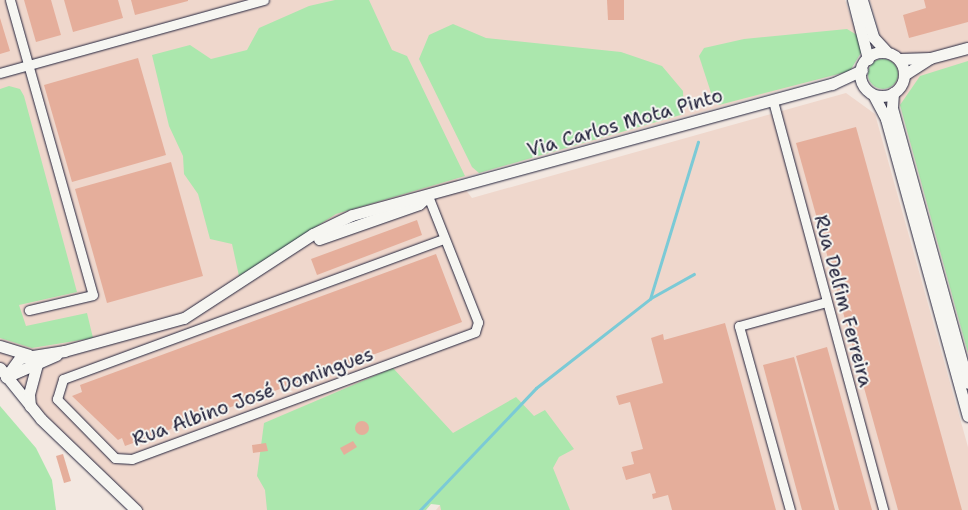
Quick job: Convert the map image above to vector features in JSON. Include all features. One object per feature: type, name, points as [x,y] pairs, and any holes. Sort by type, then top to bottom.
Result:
[{"type":"main road","points":[[847,0],[860,26]]},
{"type":"main road","points":[[853,0],[868,59]]},
{"type":"main road","points":[[862,0],[873,37],[886,51],[900,59],[930,58],[968,48]]},
{"type":"main road","points":[[886,51],[868,59],[862,70],[862,88],[874,96],[886,119],[968,416]]},
{"type":"main road","points":[[930,58],[904,74],[892,93],[892,108],[968,383]]},
{"type":"main road","points":[[900,59],[904,74]]},
{"type":"main road","name":"Via Carlos Mota Pinto","points":[[3,372],[12,363],[34,360],[184,318],[298,246],[419,204],[428,196],[832,84],[862,70]]},
{"type":"main road","name":"Via Carlos Mota Pinto","points":[[832,84],[862,88]]},
{"type":"main road","points":[[874,96],[892,93]]},
{"type":"main road","name":"Via Carlos Mota Pinto","points":[[0,346],[34,360]]},
{"type":"main road","points":[[30,408],[28,394],[34,360]]},
{"type":"main road","points":[[3,372],[30,408],[136,510]]},
{"type":"street","points":[[10,0],[93,295],[29,310]]},
{"type":"street","points":[[0,73],[264,0]]},
{"type":"street","name":"Rua Delfim Ferreira","points":[[772,101],[883,510]]},
{"type":"street","name":"Rua Albino José Domingues","points":[[428,196],[478,322],[475,332],[132,459],[115,458],[57,399],[63,379],[444,239]]},
{"type":"street","points":[[790,510],[739,326],[826,302]]},
{"type":"shaded area","points":[[0,0],[845,0],[857,35],[850,71],[457,179],[472,198],[846,93],[875,114],[968,447],[968,510],[436,510],[440,505],[372,487],[286,510],[132,510],[40,419],[0,365]]},
{"type":"shaded area","points":[[870,0],[968,0],[968,353],[901,110]]},
{"type":"green space","points":[[335,0],[369,0],[392,50],[407,56],[465,176],[336,214],[239,276],[232,244],[210,239],[198,194],[184,174],[183,156],[169,126],[152,55],[190,45],[211,59],[247,50],[259,28],[309,6]]},
{"type":"green space","points":[[453,24],[486,38],[621,52],[662,66],[683,91],[684,114],[479,173],[472,167],[419,59],[429,35]]},
{"type":"green space","points":[[847,29],[857,35],[862,51],[850,71],[719,105],[714,102],[699,56],[704,48],[744,39]]},
{"type":"green space","points":[[883,59],[893,64],[898,74],[893,84],[883,89],[873,84],[868,74],[873,64]]},
{"type":"green space","points":[[968,61],[968,353],[900,105],[920,76]]},
{"type":"green space","points":[[9,86],[20,89],[24,96],[77,292],[19,305],[26,326],[87,313],[93,338],[32,348],[0,338],[0,89]]},
{"type":"green space","points":[[393,368],[453,433],[516,397],[534,416],[545,410],[574,449],[559,457],[553,468],[570,510],[441,510],[440,505],[431,504],[426,510],[267,510],[265,490],[257,476],[264,423]]},
{"type":"green space","points":[[0,406],[36,448],[52,480],[56,510],[0,510]]},
{"type":"building","points":[[24,0],[51,0],[61,35],[36,42]]},
{"type":"building","points":[[64,0],[118,0],[123,18],[73,32]]},
{"type":"building","points":[[131,0],[188,0],[188,1],[135,15]]},
{"type":"building","points":[[607,0],[624,0],[624,20],[608,20]]},
{"type":"building","points":[[924,0],[968,0],[968,22],[909,38],[903,15],[926,8]]},
{"type":"building","points":[[0,18],[10,51],[0,54]]},
{"type":"building","points":[[138,58],[166,155],[72,182],[44,85]]},
{"type":"building","points":[[856,127],[962,510],[898,510],[796,143]]},
{"type":"building","points":[[171,162],[203,276],[107,303],[75,189]]},
{"type":"building","points":[[417,220],[422,235],[317,275],[311,259]]},
{"type":"building","points":[[436,254],[462,322],[125,446],[122,438],[118,440],[72,396],[82,392],[80,385]]},
{"type":"building","points":[[725,323],[776,510],[672,510],[668,495],[653,499],[652,494],[656,493],[650,473],[626,480],[622,467],[634,464],[631,452],[643,449],[630,402],[619,405],[616,396],[663,383],[651,338],[663,334],[664,340]]},
{"type":"building","points":[[827,347],[872,510],[839,510],[796,356]]},
{"type":"building","points":[[794,357],[835,510],[802,510],[763,365]]},
{"type":"building","points":[[362,421],[367,423],[369,428],[367,433],[362,435],[357,433],[355,428],[357,423]]},
{"type":"building","points":[[353,441],[357,447],[344,455],[340,448]]},
{"type":"building","points":[[266,443],[268,451],[253,453],[252,445]]},
{"type":"building","points":[[63,454],[71,481],[64,483],[56,456]]},
{"type":"waterway","points":[[420,510],[536,388],[650,299],[698,142]]},
{"type":"waterway","points":[[651,298],[694,274]]}]
